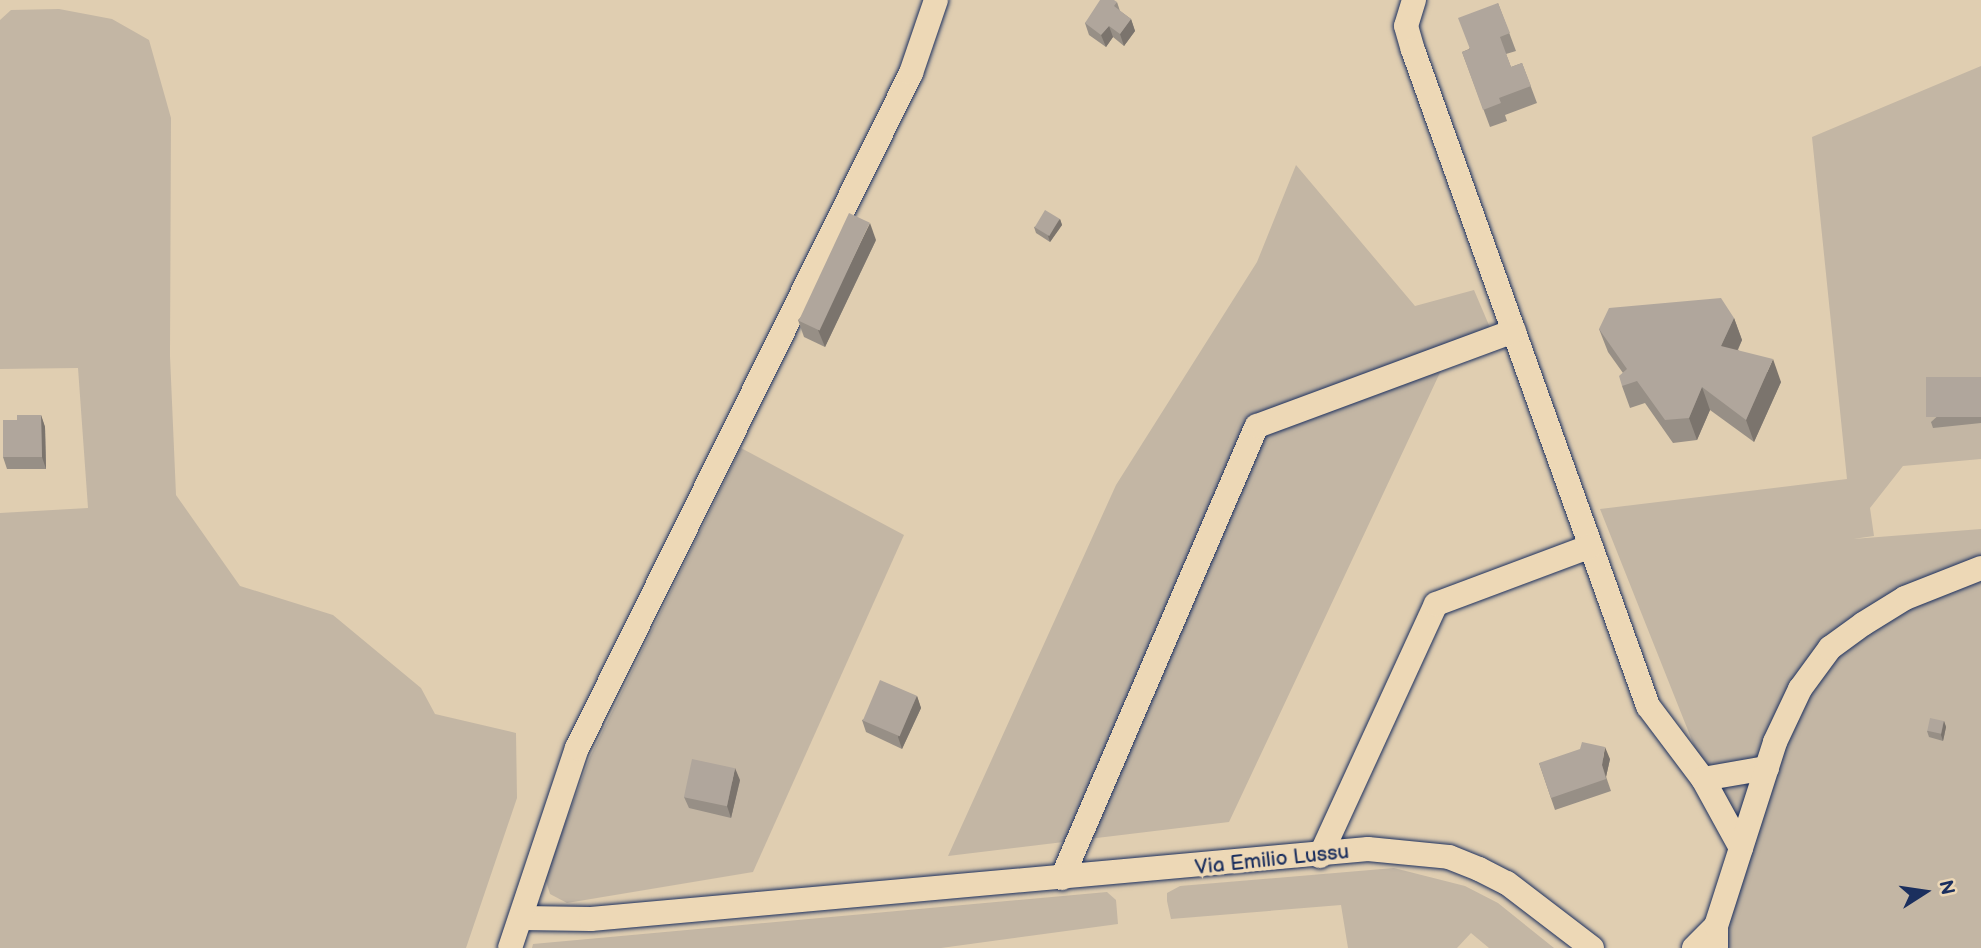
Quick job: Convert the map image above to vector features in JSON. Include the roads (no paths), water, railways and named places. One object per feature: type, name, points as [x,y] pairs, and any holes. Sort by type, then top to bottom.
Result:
[{"type":"street","points":[[510,948],[577,748],[905,86],[925,42],[936,0]]},
{"type":"street","points":[[1414,0],[1405,26],[1648,706],[1703,779],[1741,848]]},
{"type":"street","points":[[1062,878],[1257,426],[1514,331]]},
{"type":"street","points":[[1320,856],[1436,604],[1591,547]]},
{"type":"street","points":[[1693,948],[1716,937],[1767,768],[1800,689],[1830,648],[1905,598],[1981,568]]},
{"type":"street","points":[[1703,779],[1767,768]]},
{"type":"street","name":"Via Emilio Lussu","points":[[522,918],[591,919],[925,888],[1320,856],[1368,849],[1449,857],[1507,883],[1592,948]]}]
